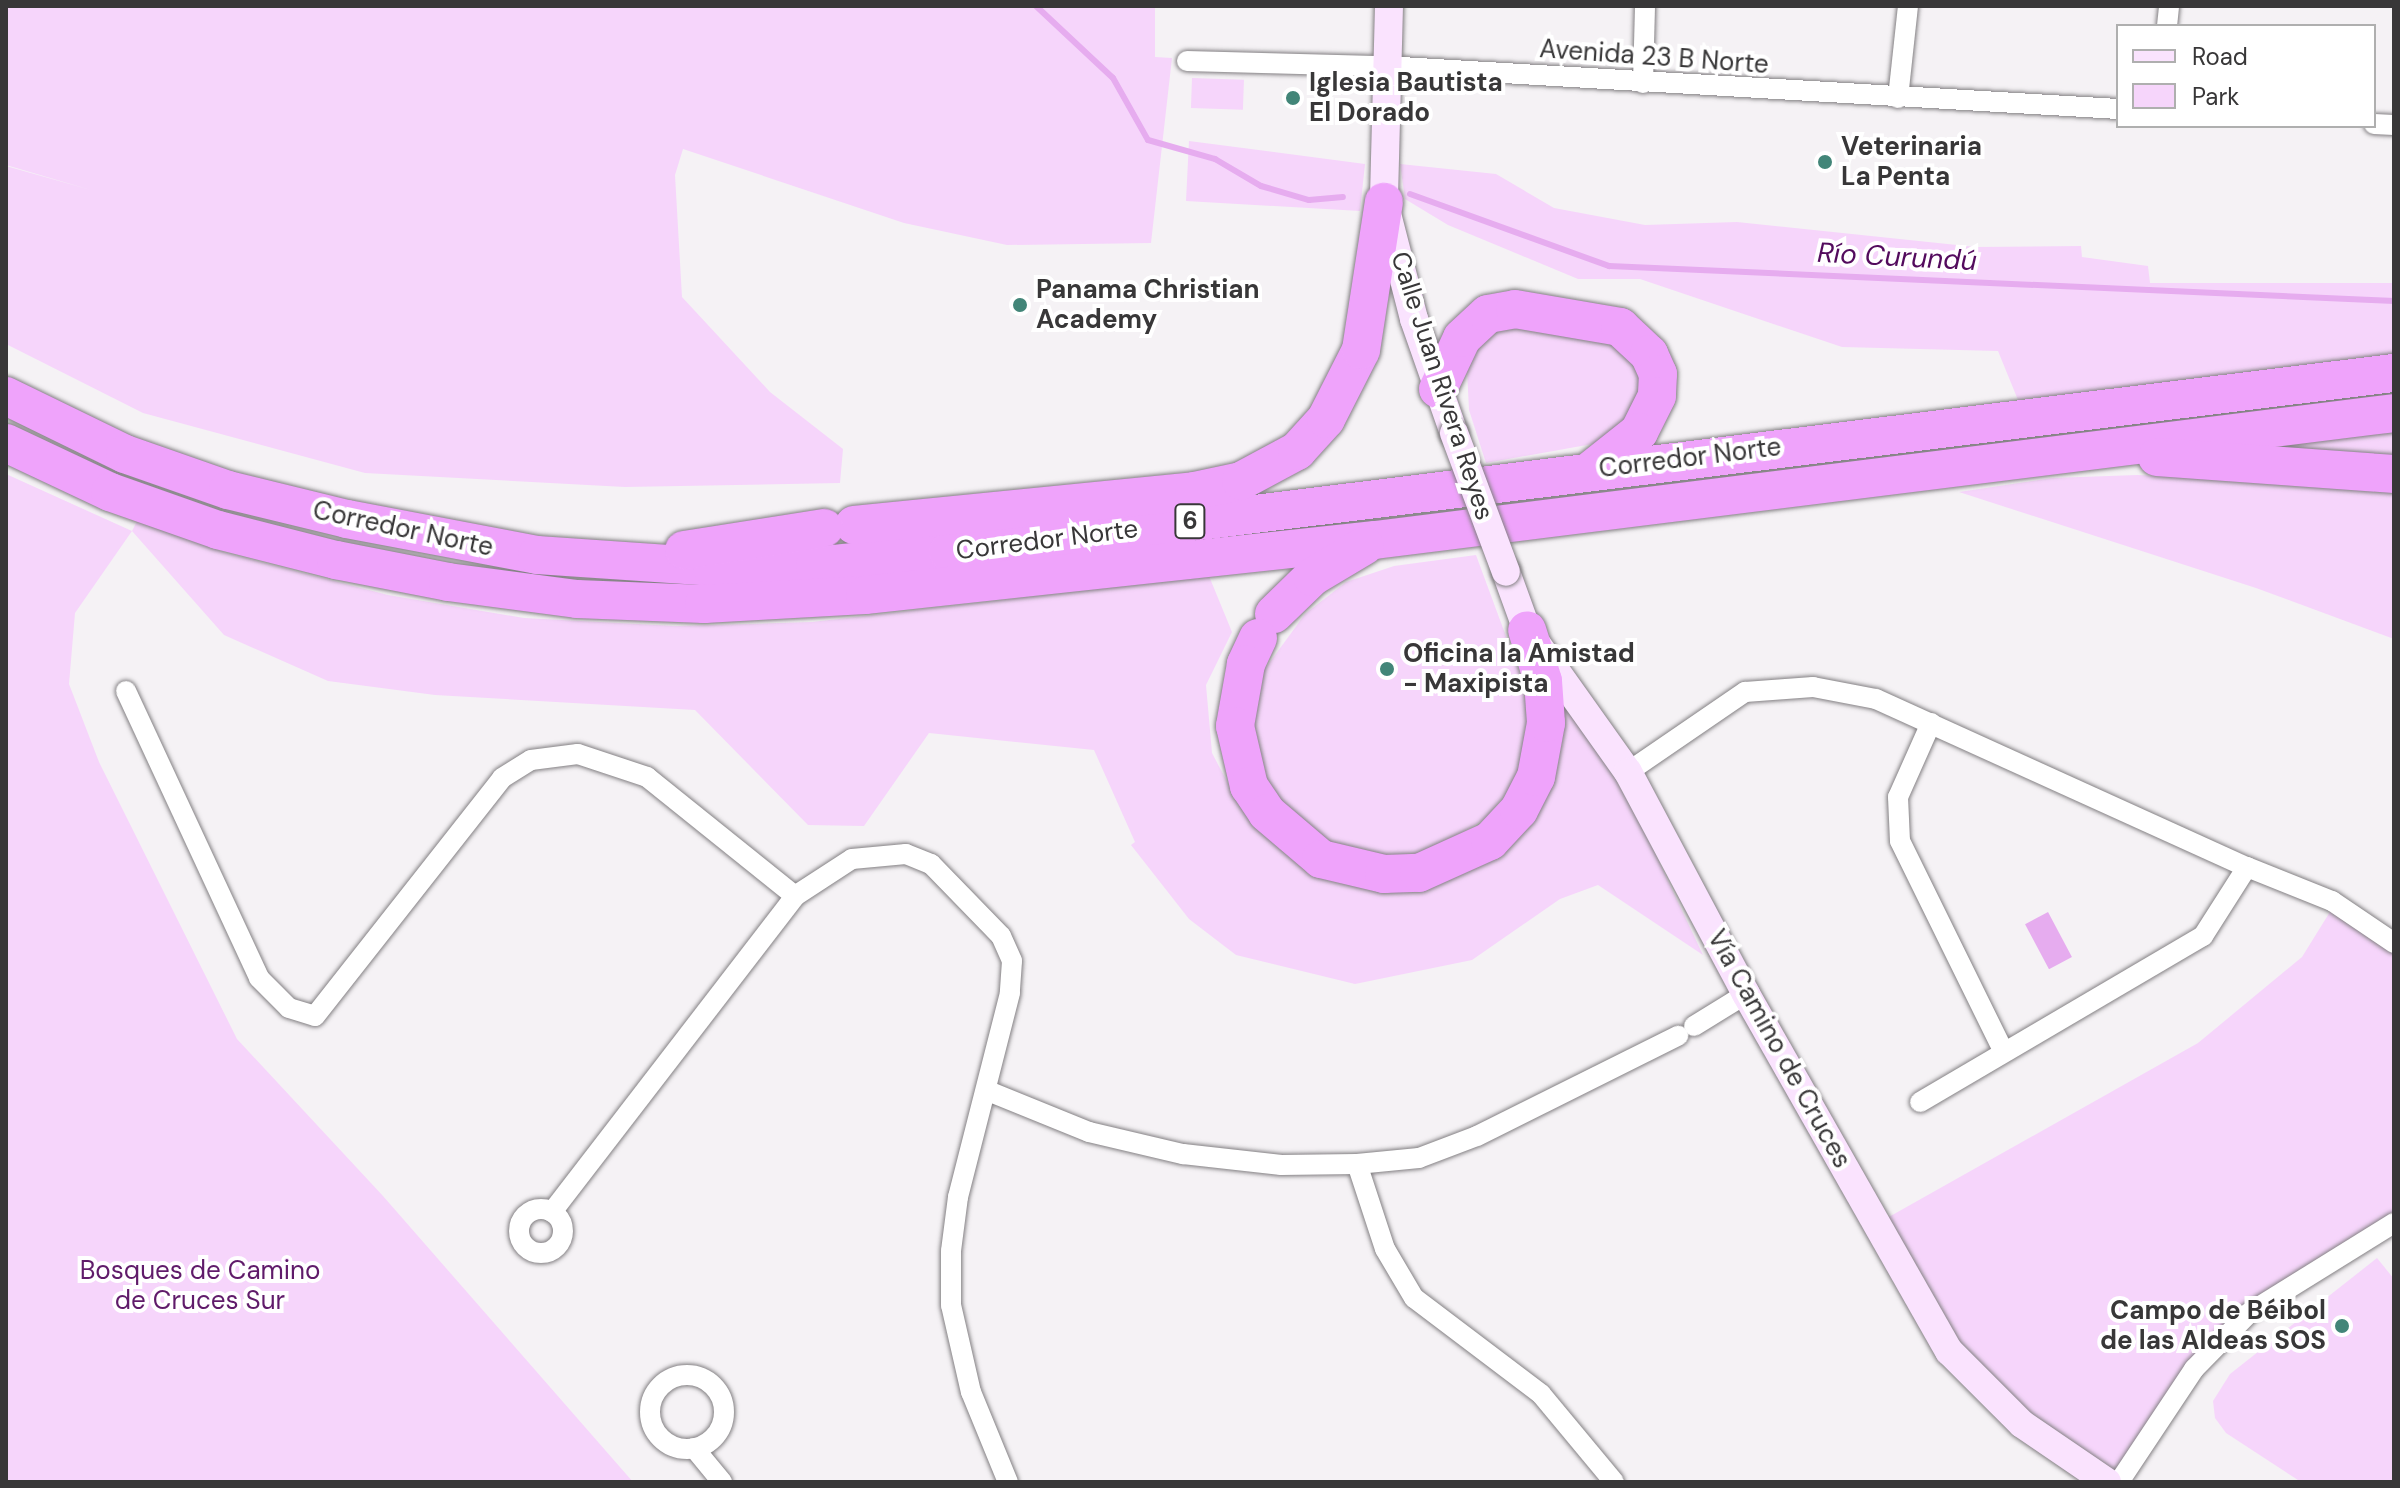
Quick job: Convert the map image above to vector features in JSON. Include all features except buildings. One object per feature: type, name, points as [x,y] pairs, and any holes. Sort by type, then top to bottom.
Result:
[{"type":"highway","points":[[621,563],[839,526],[1194,491],[1241,481],[1297,451],[1326,419],[1361,350],[1384,202]]},
{"type":"highway","points":[[1438,389],[1462,338],[1488,314],[1515,309],[1620,327],[1649,354],[1658,374],[1657,396],[1639,432],[1590,471]]},
{"type":"highway","name":"Corredor Norte","points":[[6,396],[125,454],[228,490],[464,544],[621,563],[830,565],[2394,373]]},
{"type":"highway","name":"Corredor Norte","points":[[6,443],[110,492],[218,530],[448,582],[577,599],[794,601],[1375,540],[2071,450],[2394,413]]},
{"type":"highway","points":[[2071,450],[2394,474]]},
{"type":"highway","points":[[1375,540],[1312,577],[1266,626],[1242,678],[1235,726],[1249,786],[1293,841],[1321,859],[1353,869],[1407,873],[1457,860],[1490,841],[1519,810],[1536,777],[1546,723],[1543,681],[1527,630]]},
{"type":"street","name":"Calle Juan Rivera Reyes","points":[[1389,6],[1384,66],[1384,202],[1438,389],[1506,572]]},
{"type":"street","points":[[1643,83],[1645,6]]},
{"type":"street","points":[[1898,98],[1908,6]]},
{"type":"street","name":"Avenida 23 B Norte","points":[[1187,61],[1384,66],[2116,109]]},
{"type":"street","name":"Vía Camino de Cruces","points":[[1506,572],[1527,630],[1628,772],[1746,994],[1949,1351],[2022,1424],[2107,1482]]},
{"type":"street","points":[[1628,772],[1745,692],[1813,687],[1876,699],[2247,867],[2332,901],[2394,943]]},
{"type":"street","points":[[126,691],[259,978],[289,1008],[315,1016],[502,778],[531,760],[578,754],[647,777],[795,896]]},
{"type":"street","points":[[1931,723],[1898,797],[1900,841],[2004,1052]]},
{"type":"street","points":[[552,1212],[795,896],[852,859],[880,854],[906,854],[941,874],[1001,936],[1012,961],[988,1091],[958,1197],[951,1305],[971,1392],[1008,1482]]},
{"type":"street","points":[[1920,1102],[2203,936],[2247,867]]},
{"type":"street","points":[[988,1091],[1089,1132],[1183,1154],[1281,1165],[1357,1164],[1419,1158],[1477,1136],[1686,1031],[1746,994]]},
{"type":"street","points":[[1357,1164],[1385,1249],[1414,1298],[1541,1394],[1614,1482]]},
{"type":"street","points":[[2119,1482],[2194,1369],[2249,1313],[2394,1223]]},
{"type":"street","points":[[694,1448],[722,1482]]},
{"type":"green space","points":[[6,6],[1155,6],[1155,57],[1172,58],[1151,243],[1007,245],[904,223],[683,149],[675,175],[682,297],[770,392],[843,449],[840,483],[625,487],[365,473],[143,413],[6,344],[6,166],[91,190],[6,165]]},
{"type":"green space","points":[[1192,78],[1244,80],[1243,110],[1191,108]]},
{"type":"green space","points":[[1189,141],[1365,164],[1360,211],[1186,201]]},
{"type":"green space","points":[[1400,164],[1496,174],[1554,208],[1645,225],[1737,222],[1976,247],[2081,246],[2082,257],[2148,266],[2150,283],[2394,283],[2394,355],[2018,400],[1998,351],[1842,347],[1640,279],[1578,279],[1448,225],[1405,199]]},
{"type":"green space","points":[[1495,326],[1594,331],[1641,367],[1637,415],[1598,443],[1486,463],[1469,410],[1467,369],[1487,331]]},
{"type":"green space","points":[[2394,428],[2394,462],[2241,447]]},
{"type":"green space","name":"Bosques de Camino de Cruces Sur","points":[[6,474],[132,531],[75,613],[69,684],[99,762],[237,1039],[383,1196],[633,1482],[6,1482]]},
{"type":"green space","points":[[2137,475],[2394,486],[2394,639],[2256,588],[1959,492],[2052,478]]},
{"type":"green space","points":[[137,521],[226,553],[388,595],[524,618],[676,626],[812,622],[1209,576],[1232,632],[1206,685],[1212,753],[1241,808],[1278,848],[1334,873],[1390,879],[1517,822],[1551,691],[1593,739],[1643,828],[1703,955],[1598,885],[1560,899],[1472,960],[1355,984],[1236,955],[1189,919],[1131,845],[1135,842],[1094,750],[929,733],[864,826],[808,825],[695,710],[435,695],[328,681],[224,635],[132,531]]},
{"type":"green space","points":[[1476,555],[1524,685],[1528,726],[1517,780],[1485,819],[1427,853],[1386,858],[1331,845],[1274,799],[1251,742],[1259,677],[1305,614],[1346,582],[1394,566]]},
{"type":"green space","points":[[2333,907],[2394,950],[2394,1216],[2246,1307],[2114,1479],[2069,1451],[1957,1346],[1887,1218],[2198,1043],[2302,957]]},
{"type":"green space","name":"Campo de Béibol de las Aldeas SOS","points":[[2377,1258],[2394,1279],[2394,1482],[2301,1482],[2226,1433],[2215,1418],[2213,1401],[2230,1374]]},
{"type":"shaded area","points":[[2048,912],[2072,957],[2049,969],[2025,924]]},
{"type":"waterway","name":"Río Curundú","points":[[1036,6],[1113,78],[1148,140],[1215,159],[1261,186],[1309,200],[1343,197]]},
{"type":"waterway","name":"Río Curundú","points":[[1410,194],[1609,266],[2394,301]]},
{"type":"place","name":"Iglesia Bautista El Dorado","points":[[1293,98]]},
{"type":"place","name":"Veterinaria La Penta","points":[[1825,162]]},
{"type":"place","name":"Panama Christian Academy","points":[[1020,305]]},
{"type":"place","name":"Oficina la Amistad - Maxipista","points":[[1387,669]]},
{"type":"place","name":"Campo de Béibol de las Aldeas SOS","points":[[2342,1326]]}]
